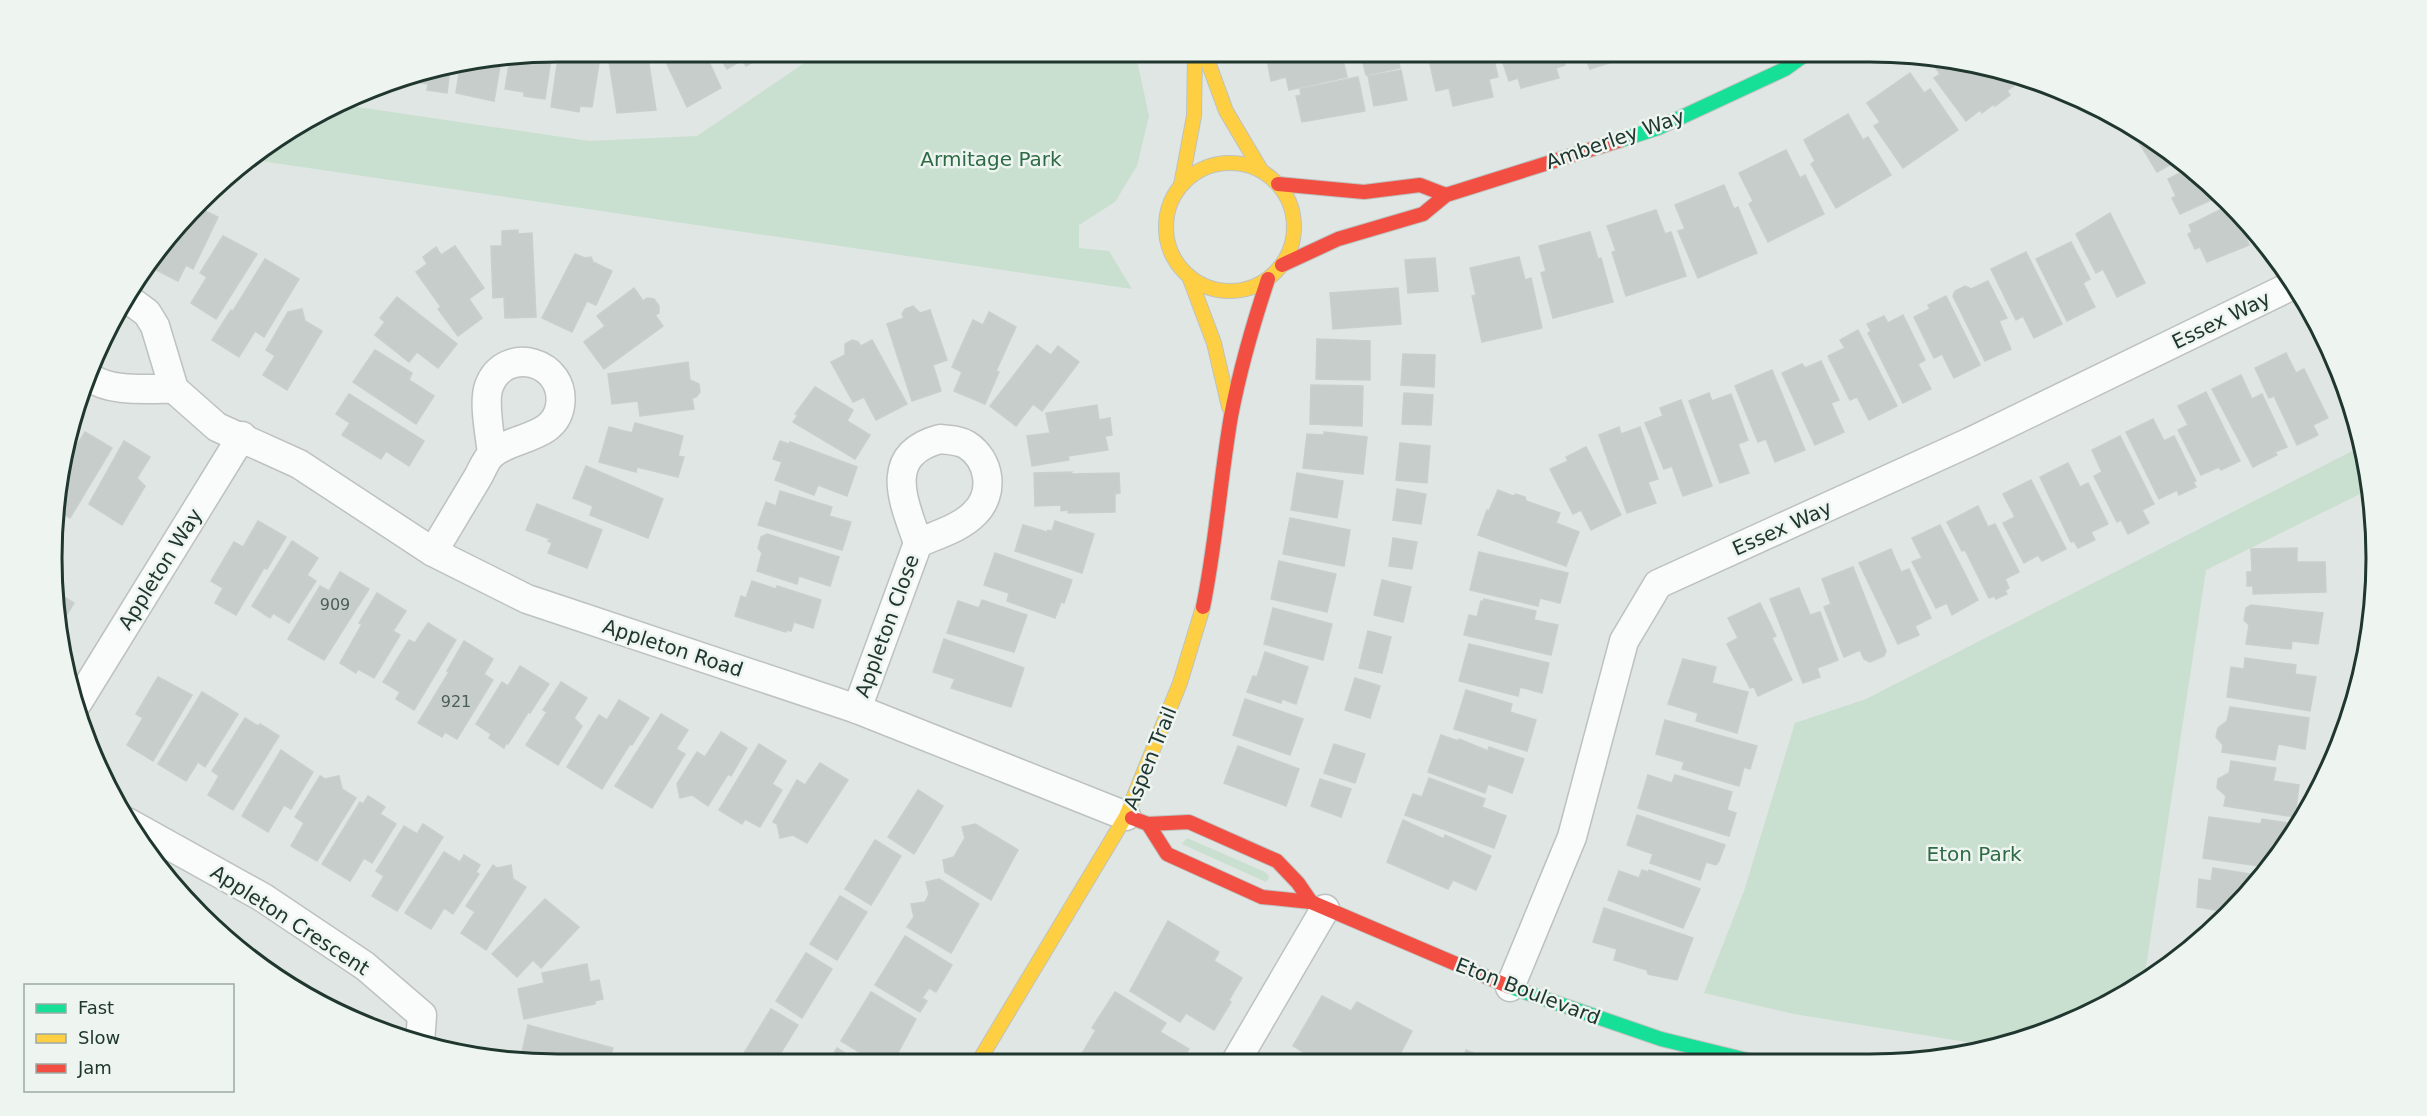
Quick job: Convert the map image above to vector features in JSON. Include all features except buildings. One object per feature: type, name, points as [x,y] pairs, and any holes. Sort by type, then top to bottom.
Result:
[{"type":"street","name":"Aspen Trail","points":[[1195,62],[1194,116],[1181,185],[1170,204],[1165,224],[1167,244],[1176,263],[1190,279],[1215,343],[1231,418]]},
{"type":"street","name":"Aspen Trail","points":[[1190,279],[1209,288],[1229,292],[1249,289],[1268,279],[1282,265],[1292,246],[1294,224],[1290,203],[1278,184],[1261,170],[1226,111],[1208,62]]},
{"type":"street","name":"Amberley Way","points":[[1282,265],[1338,239],[1423,214],[1446,195],[1658,128],[1785,69],[1795,62]]},
{"type":"street","name":"Aspen Trail","points":[[1181,185],[1198,171],[1218,163],[1240,163],[1261,170]]},
{"type":"street","points":[[1278,184],[1364,192],[1420,185],[1446,195]]},
{"type":"street","name":"Aspen Trail","points":[[984,1054],[1137,820],[1203,607],[1221,510],[1231,418],[1247,343],[1268,279]]},
{"type":"street","name":"Essex Way","points":[[1510,987],[1572,837],[1624,641],[1658,584],[1970,442],[2286,289]]},
{"type":"street","points":[[94,380],[111,386],[174,389],[155,326],[147,313],[132,303]]},
{"type":"street","name":"Appleton Road","points":[[174,389],[218,427],[299,464],[433,552],[526,599],[857,709],[1137,820]]},
{"type":"street","name":"Appleton Way","points":[[81,697],[242,436]]},
{"type":"street","points":[[433,552],[492,454]]},
{"type":"street","name":"Appleton Close","points":[[857,709],[918,543]]},
{"type":"street","points":[[1137,820],[1190,822],[1277,861],[1318,905],[1239,1054]]},
{"type":"street","name":"Eton Boulevard","points":[[1137,820],[1167,854],[1262,897],[1318,905],[1510,987],[1661,1039],[1722,1054]]},
{"type":"street","name":"Appleton Crescent","points":[[143,831],[262,897],[365,966],[422,1015],[421,1035]]},
{"type":"green space","name":"Armitage Park","points":[[806,62],[1137,62],[1149,116],[1137,166],[1115,202],[1079,225],[1079,248],[1109,251],[1132,289],[260,161],[310,128],[352,106],[589,141],[697,136]]},
{"type":"green space","name":"Eton Park","points":[[2354,450],[2361,493],[2206,570],[2145,971],[2089,1003],[2029,1028],[1974,1043],[1794,1014],[1704,993],[1744,891],[1795,723],[1866,699]]},
{"type":"green space","points":[[1187,838],[1265,872],[1269,876],[1268,880],[1266,882],[1182,844]]},
{"type":"traffic: fast","points":[[1621,140],[1658,128],[1785,69],[1795,62]]},
{"type":"traffic: fast","points":[[1510,987],[1661,1039],[1722,1054]]},
{"type":"traffic: slow","points":[[1181,185],[1194,116],[1195,62]]},
{"type":"traffic: slow","points":[[1208,62],[1226,111],[1261,170]]},
{"type":"traffic: slow","points":[[1230,163],[1255,168],[1275,182],[1289,202],[1294,227],[1289,252],[1275,272],[1255,286],[1230,291],[1205,286],[1185,272],[1171,252],[1166,227],[1171,202],[1185,182],[1205,168],[1230,163]]},
{"type":"traffic: slow","points":[[1190,279],[1214,343],[1229,407]]},
{"type":"traffic: slow","points":[[983,1054],[1126,816],[1180,683],[1203,607]]},
{"type":"traffic: jam","points":[[1282,265],[1338,239],[1423,214],[1446,195],[1621,140]]},
{"type":"traffic: jam","points":[[1278,184],[1364,192],[1420,185],[1446,195]]},
{"type":"traffic: jam","points":[[1203,607],[1231,416],[1247,347],[1268,279]]},
{"type":"traffic: jam","points":[[1132,818],[1148,824],[1189,822],[1277,861],[1298,883],[1311,902]]},
{"type":"traffic: jam","points":[[1148,824],[1167,854],[1262,897],[1311,902],[1510,987]]}]
